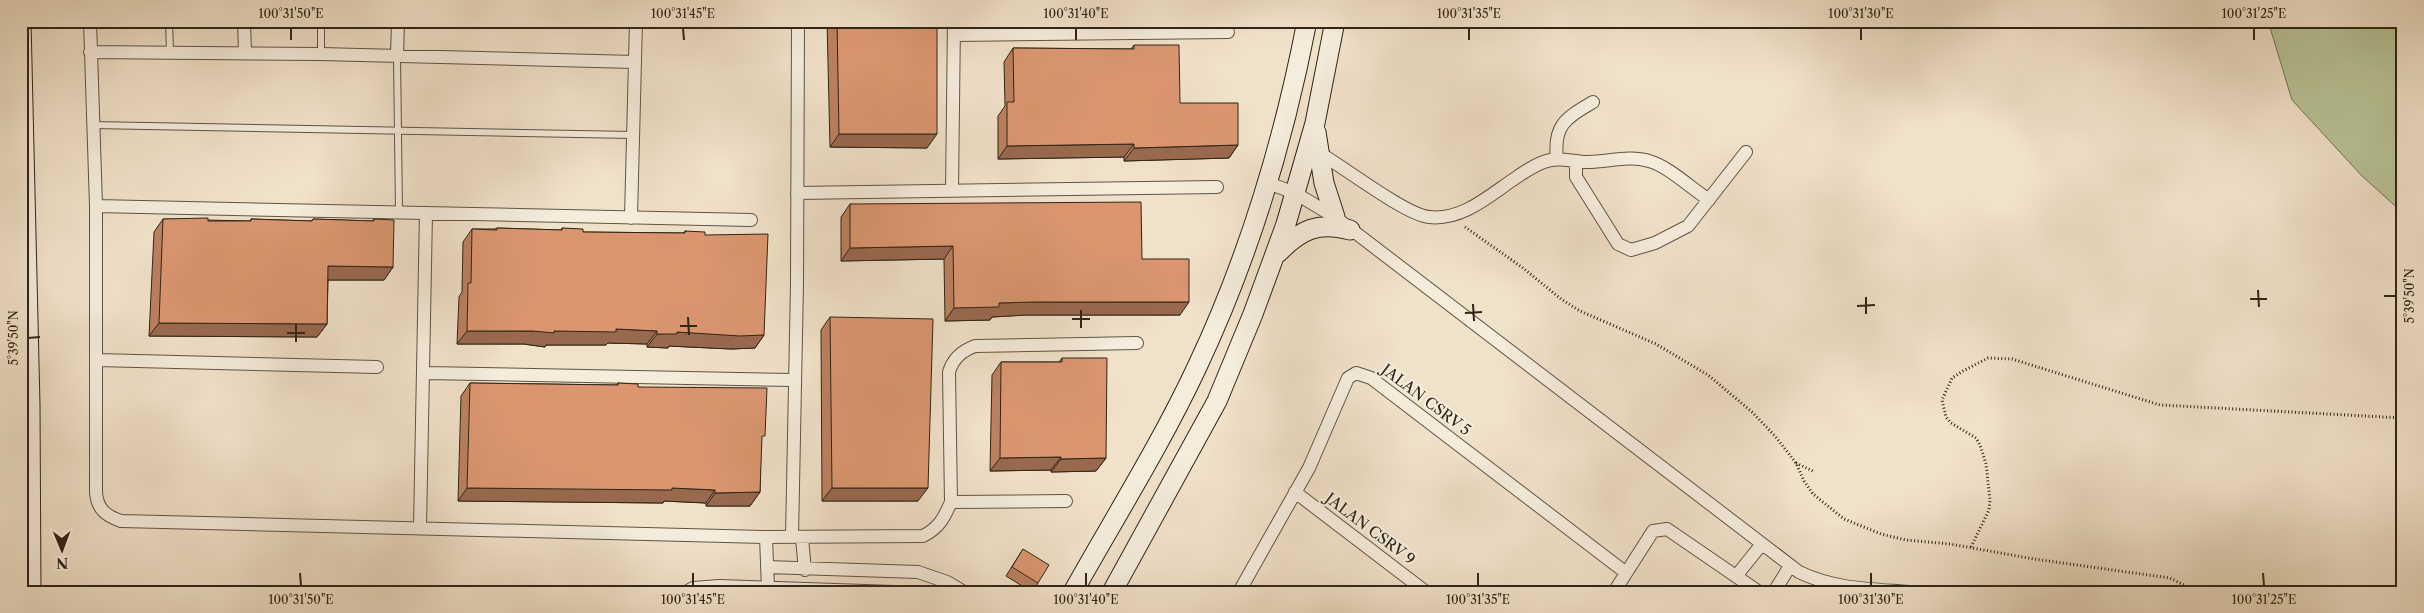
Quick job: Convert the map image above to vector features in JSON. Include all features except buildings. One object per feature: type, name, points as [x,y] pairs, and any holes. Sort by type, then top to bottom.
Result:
[{"type":"main road","points":[[21,21],[30,406],[26,562],[31,592]]},
{"type":"main road","points":[[1073,592],[1173,415],[1198,366],[1242,259],[1268,183],[1297,70],[1307,21]]},
{"type":"main road","points":[[1112,592],[1217,401],[1274,258],[1315,123],[1336,21]]},
{"type":"main road","points":[[1315,123],[1318,152],[1327,195],[1335,218]]},
{"type":"main road","points":[[1274,258],[1294,237],[1312,229],[1329,226],[1350,230]]},
{"type":"street","points":[[90,21],[96,206],[96,500],[99,507],[112,518],[122,521],[420,527],[797,538],[923,536],[935,530],[943,520],[951,502],[949,372],[955,359],[962,352],[975,346],[1137,343]]},
{"type":"street","points":[[244,21],[245,53]]},
{"type":"street","points":[[397,57],[398,21]]},
{"type":"street","points":[[631,218],[636,21]]},
{"type":"street","points":[[798,21],[794,380],[797,538],[805,570]]},
{"type":"street","points":[[952,191],[954,21]]},
{"type":"street","points":[[954,35],[1228,32]]},
{"type":"street","points":[[90,52],[321,54],[635,62]]},
{"type":"street","points":[[1557,159],[1557,137],[1563,123],[1593,102]]},
{"type":"street","points":[[1318,152],[1418,214],[1428,217],[1450,216],[1488,198],[1540,163],[1557,159],[1576,162],[1636,159],[1649,161],[1660,165],[1708,200]]},
{"type":"street","points":[[1576,162],[1576,177],[1618,244],[1626,249],[1638,250],[1683,229],[1746,152]]},
{"type":"street","points":[[1268,183],[1295,193],[1335,218],[1650,457],[1790,566],[1806,576],[1835,585],[1909,592]]},
{"type":"street","points":[[797,193],[1217,187]]},
{"type":"street","points":[[96,206],[751,220]]},
{"type":"street","points":[[420,527],[425,373],[426,213]]},
{"type":"street","points":[[97,360],[377,366]]},
{"type":"street","points":[[425,373],[794,380]]},
{"type":"street","name":"JALAN CSRV 5","points":[[1239,592],[1318,450],[1348,378],[1356,373],[1363,374],[1625,572]]},
{"type":"street","name":"JALAN CSRV 9","points":[[1295,492],[1426,592]]},
{"type":"street","points":[[951,502],[1066,501]]},
{"type":"street","points":[[1614,592],[1625,572],[1653,531],[1660,529],[1667,529],[1737,575],[1759,592]]},
{"type":"street","points":[[766,537],[768,588]]},
{"type":"street","points":[[1737,575],[1761,545]]},
{"type":"street","points":[[1774,592],[1790,566]]},
{"type":"street","points":[[767,567],[805,570],[918,572],[947,582],[964,592]]},
{"type":"street","points":[[686,592],[693,588],[719,586],[894,592]]},
{"type":"lane","points":[[170,21],[170,53]]},
{"type":"lane","points":[[321,21],[321,54]]},
{"type":"lane","points":[[2178,25],[2203,24],[2208,21]]},
{"type":"lane","points":[[397,57],[399,212]]},
{"type":"lane","points":[[92,125],[634,136]]},
{"type":"path","points":[[1450,216],[1523,268],[1561,299],[1580,311],[1656,344],[1708,375],[1752,412],[1775,436],[1796,463],[1804,481],[1813,494],[1844,519],[1881,534],[1906,540],[1971,547],[2034,559],[2170,578],[2186,586],[2190,592]]},
{"type":"path","points":[[1971,547],[1989,510],[1990,500],[1986,464],[1976,438],[1951,423],[1946,417],[1942,400],[1952,378],[1988,358],[2012,359],[2160,405],[2403,418]]},
{"type":"path","points":[[1796,463],[1815,472]]},
{"type":"green space","points":[[2268,21],[2403,21],[2403,213],[2362,176],[2292,100]]}]
